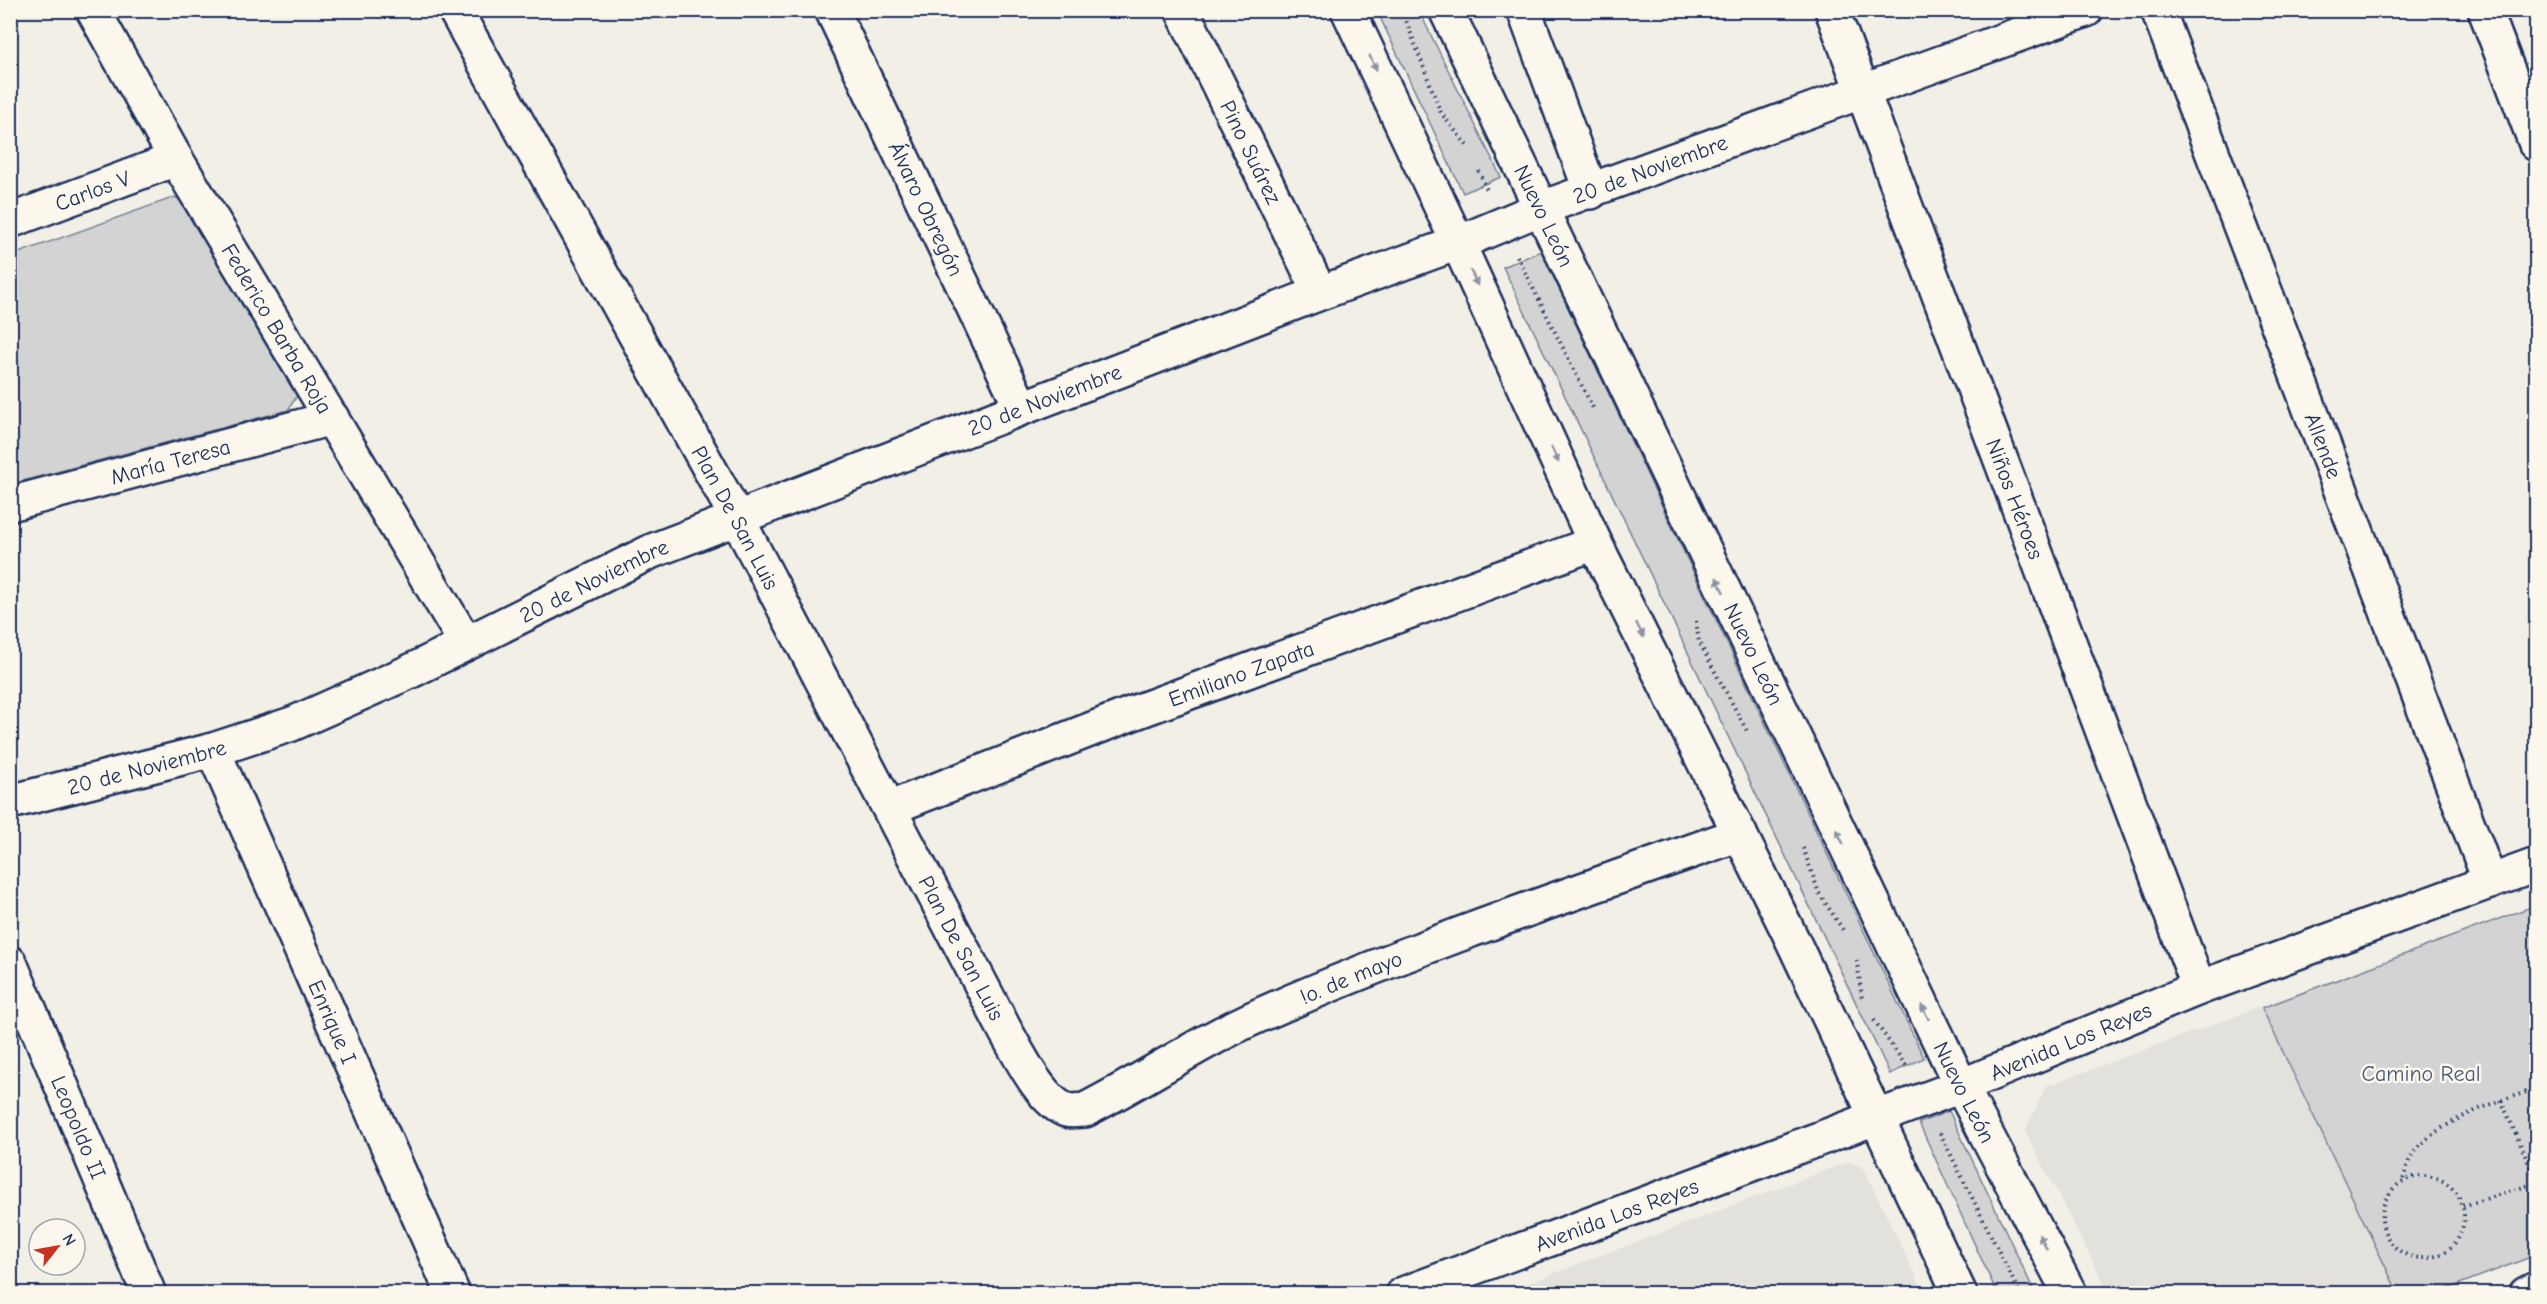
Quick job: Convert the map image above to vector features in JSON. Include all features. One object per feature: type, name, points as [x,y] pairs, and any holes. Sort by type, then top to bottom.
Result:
[{"type":"street","name":"Federico Barba Roja","points":[[93,10],[176,159],[466,643]]},
{"type":"street","name":"Plan De San Luis","points":[[455,10],[737,518],[1006,1032]]},
{"type":"street","name":"Álvaro Obregón","points":[[832,10],[1021,407]]},
{"type":"street","name":"Pino Suárez","points":[[1182,10],[1320,292]]},
{"type":"street","points":[[1348,10],[1458,243],[1595,543],[1790,935],[1960,1293]]},
{"type":"street","name":"Nuevo León","points":[[1446,10],[1869,897],[1961,1086],[2070,1293]]},
{"type":"street","points":[[1524,10],[1591,192]]},
{"type":"street","name":"Niños Héroes","points":[[1832,10],[2199,988]]},
{"type":"street","name":"20 de Noviembre","points":[[10,802],[213,750],[292,724],[466,643],[652,551],[1320,292],[1458,243],[1539,209],[1591,192],[2086,10]]},
{"type":"street","name":"Allende","points":[[2158,10],[2490,882]]},
{"type":"street","points":[[2486,10],[2536,144]]},
{"type":"street","name":"Carlos V","points":[[10,221],[176,159]]},
{"type":"street","name":"María Teresa","points":[[10,504],[332,418]]},
{"type":"street","name":"Emiliano Zapata","points":[[890,808],[1133,713],[1595,543]]},
{"type":"street","name":"Enrique I","points":[[213,750],[453,1293]]},
{"type":"street","name":"!o. de mayo","points":[[1006,1032],[1032,1077],[1053,1101],[1067,1110],[1084,1110],[1201,1043],[1329,986],[1740,834]]},
{"type":"street","name":"Avenida Los Reyes","points":[[1403,1293],[1961,1086],[2199,988],[2536,865]]},
{"type":"street","name":"Leopoldo II","points":[[10,963],[149,1293]]},
{"type":"street","points":[[2526,1293],[2536,1289]]},
{"type":"path","points":[[1402,10],[1441,113],[1471,151]]},
{"type":"path","points":[[1475,162],[1501,225]]},
{"type":"path","points":[[1790,935],[1869,897]]},
{"type":"path","points":[[1907,1066],[2020,1293]]},
{"type":"path","points":[[2403,1180],[2429,1175],[2441,1179],[2452,1187],[2463,1206],[2464,1226],[2458,1239],[2449,1250],[2436,1256],[2421,1258],[2408,1256],[2391,1242],[2382,1224],[2386,1198],[2403,1180],[2411,1157],[2434,1134],[2501,1100],[2536,1089]]},
{"type":"path","points":[[2463,1206],[2536,1182],[2501,1100]]},
{"type":"shaded area","points":[[2536,905],[2536,1255],[2436,1293],[2109,1293],[2025,1131],[2046,1086]]},
{"type":"shaded area","points":[[1850,1161],[1864,1169],[1924,1293],[1502,1293]]},
{"type":"green space","points":[[1377,11],[1419,11],[1501,177],[1463,193]]},
{"type":"green space","points":[[175,197],[198,211],[303,386],[288,410],[11,484],[10,256]]},
{"type":"green space","points":[[1541,251],[1924,1058],[1890,1074],[1503,267]]},
{"type":"green space","name":"Camino Real","points":[[2536,905],[2536,1255],[2436,1293],[2398,1293],[2262,1008]]},
{"type":"green space","points":[[1949,1111],[2035,1293],[1997,1293],[1919,1123]]}]
